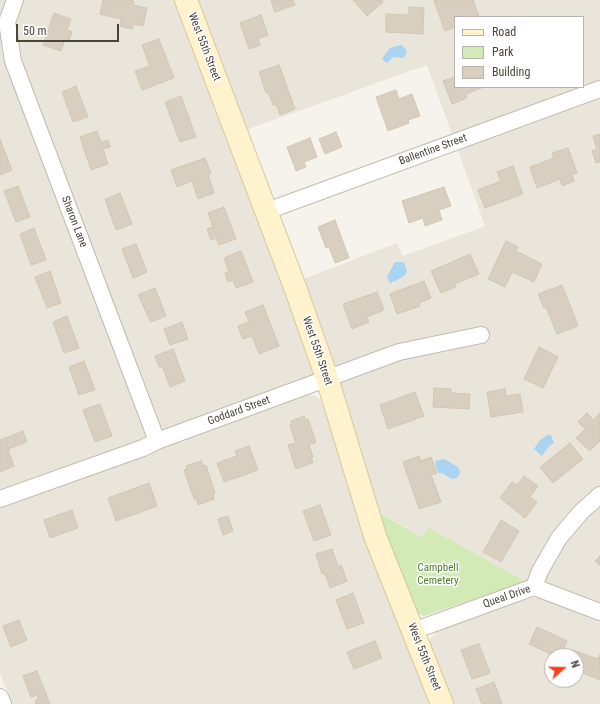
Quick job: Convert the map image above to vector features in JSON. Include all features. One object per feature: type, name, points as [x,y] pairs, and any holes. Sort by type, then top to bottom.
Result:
[{"type":"street","name":"Sharon Lane","points":[[15,0],[7,22],[13,61],[157,441]]},
{"type":"street","name":"West 55th Street","points":[[186,0],[267,211],[327,378],[376,536],[442,704]]},
{"type":"street","name":"Ballentine Street","points":[[267,211],[600,89]]},
{"type":"street","name":"Goddard Street","points":[[0,499],[143,448],[157,441],[400,352],[481,335]]},
{"type":"street","points":[[534,587],[540,571],[559,538],[581,512],[600,495]]},
{"type":"street","name":"Queal Drive","points":[[413,631],[534,587],[600,612]]},
{"type":"street","points":[[0,697],[3,704]]},
{"type":"shaded area","points":[[0,0],[600,0],[600,603],[556,587],[526,582],[430,529],[421,537],[375,509],[330,371],[0,493]],"holes":[[[427,65],[485,226],[403,256],[397,243],[298,281],[243,131]]]},
{"type":"shaded area","points":[[306,394],[314,395],[321,400],[325,406],[430,704],[12,704],[0,673],[0,509]]},
{"type":"shaded area","points":[[531,598],[542,598],[600,622],[600,704],[450,704],[429,648],[430,639],[437,631]]},
{"type":"green space","name":"Campbell Cemetery","points":[[375,510],[421,537],[429,528],[526,582],[424,616],[414,611]]},
{"type":"water","points":[[401,45],[407,50],[405,56],[402,58],[393,57],[387,63],[382,59],[390,48]]},
{"type":"water","points":[[395,262],[404,262],[407,271],[405,275],[390,283],[387,277]]},
{"type":"water","points":[[548,435],[551,435],[554,443],[549,446],[542,456],[534,449],[540,440]]},
{"type":"water","points":[[444,459],[458,467],[460,473],[457,478],[452,479],[442,473],[440,474],[437,470],[435,461]]},
{"type":"building","points":[[103,0],[130,0],[134,1],[133,5],[147,8],[143,26],[133,24],[132,29],[120,26],[121,19],[100,14]]},
{"type":"building","points":[[271,0],[293,0],[295,5],[275,12]]},
{"type":"building","points":[[353,0],[382,0],[383,2],[367,16]]},
{"type":"building","points":[[473,0],[479,16],[454,16],[454,27],[445,31],[434,1]]},
{"type":"building","points":[[409,7],[424,8],[423,34],[386,32],[386,14],[409,15]]},
{"type":"building","points":[[54,13],[71,19],[67,30],[72,32],[69,41],[65,39],[61,51],[43,45]]},
{"type":"building","points":[[261,15],[268,35],[258,39],[260,45],[249,49],[240,23]]},
{"type":"building","points":[[159,39],[174,78],[142,90],[135,71],[150,66],[142,45]]},
{"type":"building","points":[[279,65],[295,109],[280,115],[276,104],[273,105],[268,92],[266,93],[259,72]]},
{"type":"building","points":[[454,77],[454,88],[481,88],[466,94],[467,98],[452,104],[443,81]]},
{"type":"building","points":[[76,86],[88,117],[73,122],[62,92]]},
{"type":"building","points":[[396,90],[399,99],[412,94],[420,116],[408,120],[409,123],[388,131],[376,97]]},
{"type":"building","points":[[181,96],[196,137],[180,142],[165,102]]},
{"type":"building","points":[[97,131],[101,142],[108,140],[110,147],[103,149],[108,164],[91,170],[80,137]]},
{"type":"building","points":[[336,132],[342,147],[325,154],[319,139]]},
{"type":"building","points":[[600,134],[600,162],[596,163],[592,151],[597,149],[593,136]]},
{"type":"building","points":[[310,138],[317,157],[304,162],[306,167],[296,171],[287,147]]},
{"type":"building","points":[[0,139],[12,170],[0,175]]},
{"type":"building","points":[[568,148],[577,173],[572,175],[574,181],[562,186],[560,179],[537,188],[530,167],[554,158],[552,153]]},
{"type":"building","points":[[205,158],[211,173],[208,175],[214,193],[198,199],[192,181],[177,187],[171,170]]},
{"type":"building","points":[[513,166],[523,194],[485,208],[478,190],[501,181],[497,172]]},
{"type":"building","points":[[18,186],[30,217],[16,222],[4,191]]},
{"type":"building","points":[[444,187],[451,206],[439,210],[442,220],[425,226],[423,218],[409,223],[402,201]]},
{"type":"building","points":[[120,193],[132,224],[116,230],[105,199]]},
{"type":"building","points":[[224,207],[236,239],[219,245],[216,238],[211,240],[207,229],[213,227],[208,213]]},
{"type":"building","points":[[335,220],[349,258],[335,263],[329,247],[326,248],[318,227]]},
{"type":"building","points":[[34,228],[46,260],[31,265],[20,234]]},
{"type":"building","points":[[506,241],[518,247],[516,251],[542,264],[534,282],[512,272],[505,287],[488,279]]},
{"type":"building","points":[[136,244],[147,272],[133,278],[122,249]]},
{"type":"building","points":[[241,251],[253,282],[236,288],[233,280],[228,282],[225,273],[229,271],[224,258]]},
{"type":"building","points":[[470,254],[479,274],[455,284],[456,287],[441,293],[431,271]]},
{"type":"building","points":[[50,271],[61,303],[47,308],[35,277]]},
{"type":"building","points":[[424,281],[431,298],[419,303],[420,306],[397,314],[390,294]]},
{"type":"building","points":[[562,285],[578,326],[557,334],[546,307],[544,308],[538,294]]},
{"type":"building","points":[[155,288],[166,316],[151,322],[138,295]]},
{"type":"building","points":[[377,292],[384,310],[367,317],[369,322],[352,329],[343,304]]},
{"type":"building","points":[[263,305],[279,346],[259,354],[252,336],[243,339],[238,326],[249,322],[245,312]]},
{"type":"building","points":[[67,316],[79,348],[64,353],[53,322]]},
{"type":"building","points":[[182,322],[188,339],[170,345],[164,329]]},
{"type":"building","points":[[539,347],[558,357],[543,388],[524,379]]},
{"type":"building","points":[[173,349],[185,381],[170,387],[162,366],[159,367],[155,356]]},
{"type":"building","points":[[84,361],[95,390],[79,395],[69,367]]},
{"type":"building","points":[[434,388],[451,389],[451,393],[470,394],[469,409],[433,407]]},
{"type":"building","points":[[505,389],[506,396],[520,394],[523,412],[491,417],[487,392]]},
{"type":"building","points":[[415,392],[424,416],[388,429],[380,405]]},
{"type":"building","points":[[100,404],[112,436],[95,442],[83,410]]},
{"type":"building","points":[[587,413],[593,420],[600,413],[600,441],[590,451],[576,438],[585,429],[578,422]]},
{"type":"building","points":[[304,416],[305,420],[308,419],[316,442],[309,445],[313,457],[311,457],[313,463],[296,469],[288,445],[296,443],[290,425],[292,424],[291,421]]},
{"type":"building","points":[[23,431],[27,442],[8,449],[14,466],[0,472],[0,440]]},
{"type":"building","points":[[570,443],[583,459],[553,483],[540,467]]},
{"type":"building","points":[[249,446],[258,470],[224,482],[217,463],[237,456],[235,451]]},
{"type":"building","points":[[419,456],[421,461],[431,457],[437,473],[431,475],[441,502],[419,509],[403,462]]},
{"type":"building","points":[[201,461],[203,466],[206,465],[215,493],[213,494],[214,499],[198,505],[196,498],[194,499],[184,470],[187,469],[186,466]]},
{"type":"building","points":[[524,476],[538,486],[530,497],[537,502],[525,518],[500,498],[512,482],[517,485]]},
{"type":"building","points":[[149,483],[157,506],[116,521],[108,498]]},
{"type":"building","points":[[320,505],[331,535],[314,541],[303,511]]},
{"type":"building","points":[[72,510],[78,528],[50,538],[44,520]]},
{"type":"building","points":[[228,516],[233,531],[223,535],[218,519]]},
{"type":"building","points":[[501,520],[519,531],[501,562],[483,552]]},
{"type":"building","points":[[332,549],[338,566],[341,565],[347,581],[330,588],[325,574],[322,574],[316,554]]},
{"type":"building","points":[[600,556],[600,566],[595,561]]},
{"type":"building","points":[[353,593],[364,623],[347,629],[336,600]]},
{"type":"building","points":[[19,620],[27,640],[11,647],[3,626]]},
{"type":"building","points":[[537,627],[567,641],[564,648],[544,648],[544,651],[529,644]]},
{"type":"building","points":[[375,641],[382,658],[354,669],[347,652]]},
{"type":"building","points":[[479,644],[490,673],[472,679],[461,650]]},
{"type":"building","points":[[584,654],[598,659],[600,654],[600,680],[584,673]]},
{"type":"building","points":[[37,671],[50,704],[36,704],[35,701],[38,699],[37,695],[31,697],[23,676]]},
{"type":"building","points":[[494,682],[502,704],[482,704],[476,689]]}]
